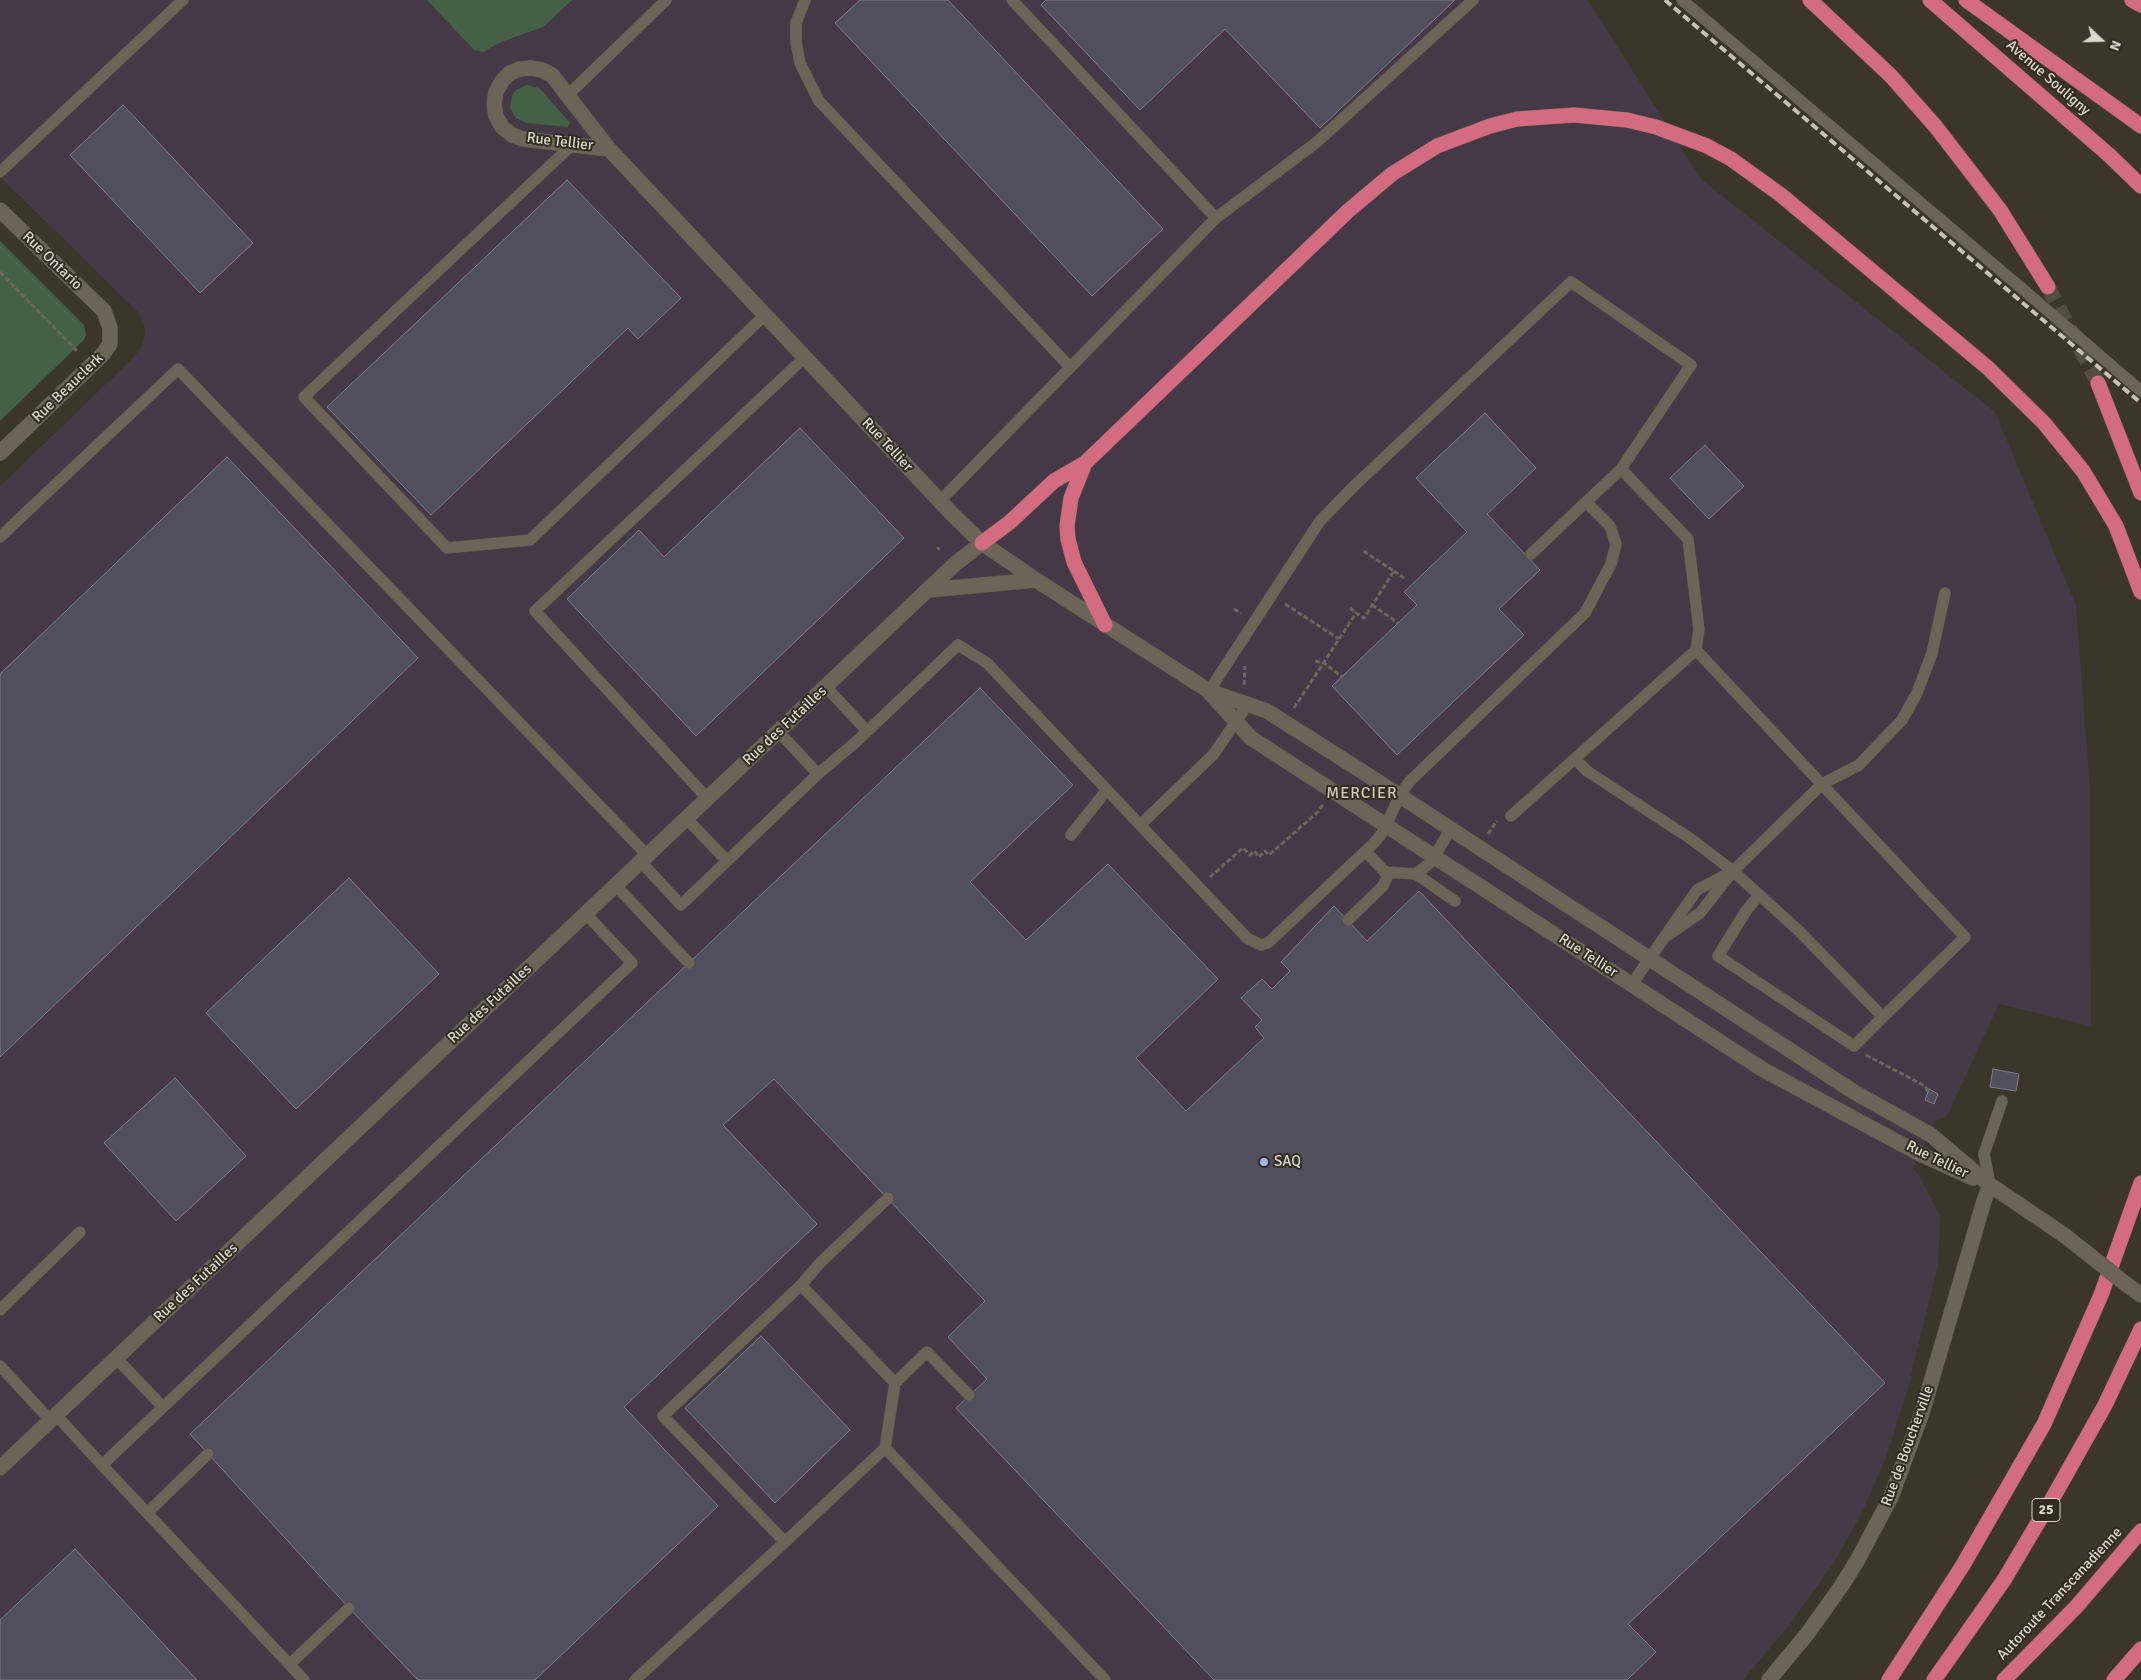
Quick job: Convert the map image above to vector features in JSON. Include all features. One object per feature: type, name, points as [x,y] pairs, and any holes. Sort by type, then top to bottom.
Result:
[{"type":"highway","points":[[1810,0],[1890,76],[1941,134],[2000,210],[2048,287]]},
{"type":"highway","name":"Avenue Souligny","points":[[1930,0],[2102,149],[2141,186]]},
{"type":"highway","points":[[1966,0],[2141,126]]},
{"type":"highway","points":[[2132,0],[2141,5]]},
{"type":"highway","points":[[982,543],[1010,522],[1054,481],[1084,463],[1348,211],[1413,160],[1463,134],[1490,126],[1544,116],[1602,116],[1664,129],[1707,146],[1731,159],[1781,195],[1988,368],[2044,423],[2083,471],[2116,526],[2141,592]]},
{"type":"highway","points":[[2098,383],[2141,492]]},
{"type":"highway","points":[[1084,463],[1070,498],[1067,526],[1068,539],[1074,562],[1105,625]]},
{"type":"highway","points":[[1889,1680],[1963,1565],[2044,1424],[2089,1325],[2141,1183]]},
{"type":"highway","name":"25","points":[[1934,1680],[2004,1580],[2051,1502],[2105,1405],[2141,1329]]},
{"type":"highway","name":"Autoroute Transcanadienne","points":[[2004,1680],[2077,1606],[2141,1531]]},
{"type":"highway","points":[[2114,1680],[2141,1649]]},
{"type":"street","name":"Rue Tellier","points":[[609,148],[523,139],[512,134],[502,127],[496,116],[494,104],[496,92],[502,81],[520,69],[542,70],[552,75],[609,148],[804,357],[982,543],[1209,692],[1252,738],[1762,1069],[1920,1154],[1990,1185]]},
{"type":"street","name":"Rue Ontario","points":[[0,210],[104,312]]},
{"type":"street","name":"Rue Beauclerk","points":[[0,453],[103,354],[110,344],[110,328],[104,312]]},
{"type":"street","name":"Rue des Futailles","points":[[0,1468],[955,564],[982,543]]},
{"type":"street","points":[[928,590],[1036,580]]},
{"type":"street","name":"Rue Tellier","points":[[1209,692],[1267,710],[1865,1099],[1930,1135],[1990,1185],[2064,1235],[2141,1295]]},
{"type":"street","name":"Rue de Boucherville","points":[[1769,1680],[1808,1633],[1842,1585],[1857,1561],[1890,1497],[1922,1413],[1990,1185]]},
{"type":"lane","points":[[0,172],[184,0]]},
{"type":"lane","points":[[568,94],[666,0]]},
{"type":"lane","points":[[805,0],[796,22],[796,42],[800,63],[819,101],[1070,367]]},
{"type":"lane","points":[[1012,0],[1216,218]]},
{"type":"lane","points":[[940,501],[1216,218],[1317,142],[1473,0]]},
{"type":"lane","points":[[1682,0],[2141,391]]},
{"type":"lane","points":[[573,144],[304,397],[447,548],[530,540],[765,315]]},
{"type":"lane","points":[[1209,692],[1320,521],[1571,282],[1691,365],[1621,469],[1531,554]]},
{"type":"lane","points":[[708,799],[535,611],[804,357]]},
{"type":"lane","points":[[0,537],[178,369],[644,859],[681,905],[818,774],[867,731],[958,645],[986,663],[1247,938],[1261,944],[1268,943],[1288,926],[1366,852],[1386,825],[1400,795],[1410,781],[1589,607],[1612,564],[1616,544],[1610,526],[1587,503]]},
{"type":"lane","points":[[1511,816],[1696,650],[1699,629],[1688,539],[1621,469]]},
{"type":"lane","points":[[1665,937],[1700,913],[1733,871],[1822,784],[1859,765],[1902,720],[1917,693],[1932,653],[1945,593]]},
{"type":"lane","points":[[1696,650],[1965,937],[1854,1046],[1718,956],[1759,894]]},
{"type":"lane","points":[[826,687],[867,731]]},
{"type":"lane","points":[[1140,825],[1213,755],[1248,704]]},
{"type":"lane","points":[[779,732],[818,774]]},
{"type":"lane","points":[[1575,759],[1587,771],[1691,839],[1733,871],[1759,894],[1883,1017]]},
{"type":"lane","points":[[1071,835],[1106,790]]},
{"type":"lane","points":[[687,819],[727,861]]},
{"type":"lane","points":[[1416,874],[1434,857],[1452,829]]},
{"type":"lane","points":[[1366,852],[1380,868],[1389,873],[1416,874],[1455,901]]},
{"type":"lane","points":[[1632,984],[1697,890],[1733,871]]},
{"type":"lane","points":[[1348,920],[1383,886],[1389,873]]},
{"type":"lane","points":[[616,886],[689,963]]},
{"type":"lane","points":[[102,1465],[632,963],[586,914]]},
{"type":"lane","points":[[1990,1185],[1984,1154],[2002,1100]]},
{"type":"lane","points":[[785,1542],[663,1416],[801,1285],[820,1263],[888,1198]]},
{"type":"lane","points":[[0,1310],[80,1232]]},
{"type":"lane","points":[[801,1285],[895,1383]]},
{"type":"lane","points":[[634,1680],[885,1448],[895,1383],[927,1352],[968,1395]]},
{"type":"lane","points":[[116,1358],[163,1408]]},
{"type":"lane","points":[[0,1366],[102,1465],[304,1680]]},
{"type":"lane","points":[[885,1448],[1106,1680]]},
{"type":"lane","points":[[147,1513],[208,1454]]},
{"type":"lane","points":[[290,1664],[349,1608]]},
{"type":"path","points":[[0,272],[77,351]]},
{"type":"path","points":[[1362,550],[1404,578]]},
{"type":"path","points":[[1350,608],[1364,618],[1394,571]]},
{"type":"path","points":[[1284,603],[1339,639]]},
{"type":"path","points":[[1372,605],[1398,623]]},
{"type":"path","points":[[1290,714],[1356,613]]},
{"type":"path","points":[[1314,660],[1324,663],[1342,676]]},
{"type":"path","points":[[1224,864],[1242,848],[1250,855],[1254,851],[1259,856],[1265,851],[1269,855],[1319,811],[1328,797]]},
{"type":"path","points":[[1490,832],[1498,819]]},
{"type":"path","points":[[1854,1046],[1879,1063],[1925,1086],[1928,1092]]},
{"type":"shaded area","points":[[0,0],[1588,0],[1701,179],[1995,412],[2076,605],[2090,790],[2091,1026],[1999,1004],[1947,1116],[1935,1121],[1913,1169],[1919,1175],[1940,1216],[1938,1265],[1908,1388],[1887,1455],[1861,1515],[1833,1564],[1791,1623],[1743,1680],[0,1680],[0,486],[134,357],[142,346],[145,334],[144,324],[138,312],[0,177]]},
{"type":"green space","points":[[427,0],[572,0],[543,27],[501,42],[483,52],[474,50]]},
{"type":"green space","points":[[527,85],[539,88],[544,93],[570,123],[568,127],[527,123],[516,118],[510,108],[512,95],[516,90]]},
{"type":"green space","points":[[0,241],[84,325],[86,335],[84,340],[0,421]]},
{"type":"building","points":[[860,0],[948,0],[1163,229],[1092,296],[835,23]]},
{"type":"building","points":[[1046,0],[1455,0],[1320,128],[1225,29],[1140,110],[1041,5]]},
{"type":"building","points":[[123,105],[253,243],[200,293],[70,155]]},
{"type":"building","points":[[567,180],[681,298],[638,339],[628,328],[431,515],[327,407]]},
{"type":"building","points":[[1485,413],[1536,468],[1487,514],[1540,570],[1499,609],[1524,635],[1397,755],[1332,686],[1417,605],[1404,592],[1467,532],[1416,478]]},
{"type":"building","points":[[800,428],[904,538],[696,736],[567,599],[639,530],[664,557]]},
{"type":"building","points":[[1705,445],[1744,486],[1709,519],[1670,478]]},
{"type":"building","points":[[227,457],[418,658],[0,1057],[0,674]]},
{"type":"building","name":"SAQ","points":[[980,688],[1073,785],[970,882],[1026,940],[1108,864],[1218,979],[1136,1058],[1186,1111],[1264,1038],[1255,1027],[1262,1020],[1241,998],[1262,979],[1272,989],[1290,971],[1281,962],[1334,906],[1367,941],[1419,891],[1885,1383],[1628,1624],[1656,1652],[1627,1680],[1214,1680],[956,1408],[987,1379],[948,1337],[985,1301],[774,1079],[723,1125],[817,1224],[624,1407],[718,1506],[535,1680],[418,1680],[349,1608],[190,1434]]},
{"type":"building","points":[[349,878],[439,974],[296,1109],[206,1013]]},
{"type":"building","points":[[1993,1069],[2019,1074],[2016,1091],[1990,1087]]},
{"type":"building","points":[[175,1078],[246,1156],[176,1221],[104,1143]]},
{"type":"building","points":[[1929,1089],[1938,1094],[1934,1104],[1925,1100]]},
{"type":"building","points":[[761,1336],[850,1430],[775,1503],[685,1408]]},
{"type":"building","points":[[75,1549],[197,1680],[0,1680],[0,1620]]},
{"type":"tunnel","points":[[2048,287],[2098,383]]},
{"type":"railway","points":[[1665,0],[2141,403]]},
{"type":"place","name":"SAQ","points":[[1264,1162]]},
{"type":"district","name":"MERCIER","points":[[1362,794]]}]
